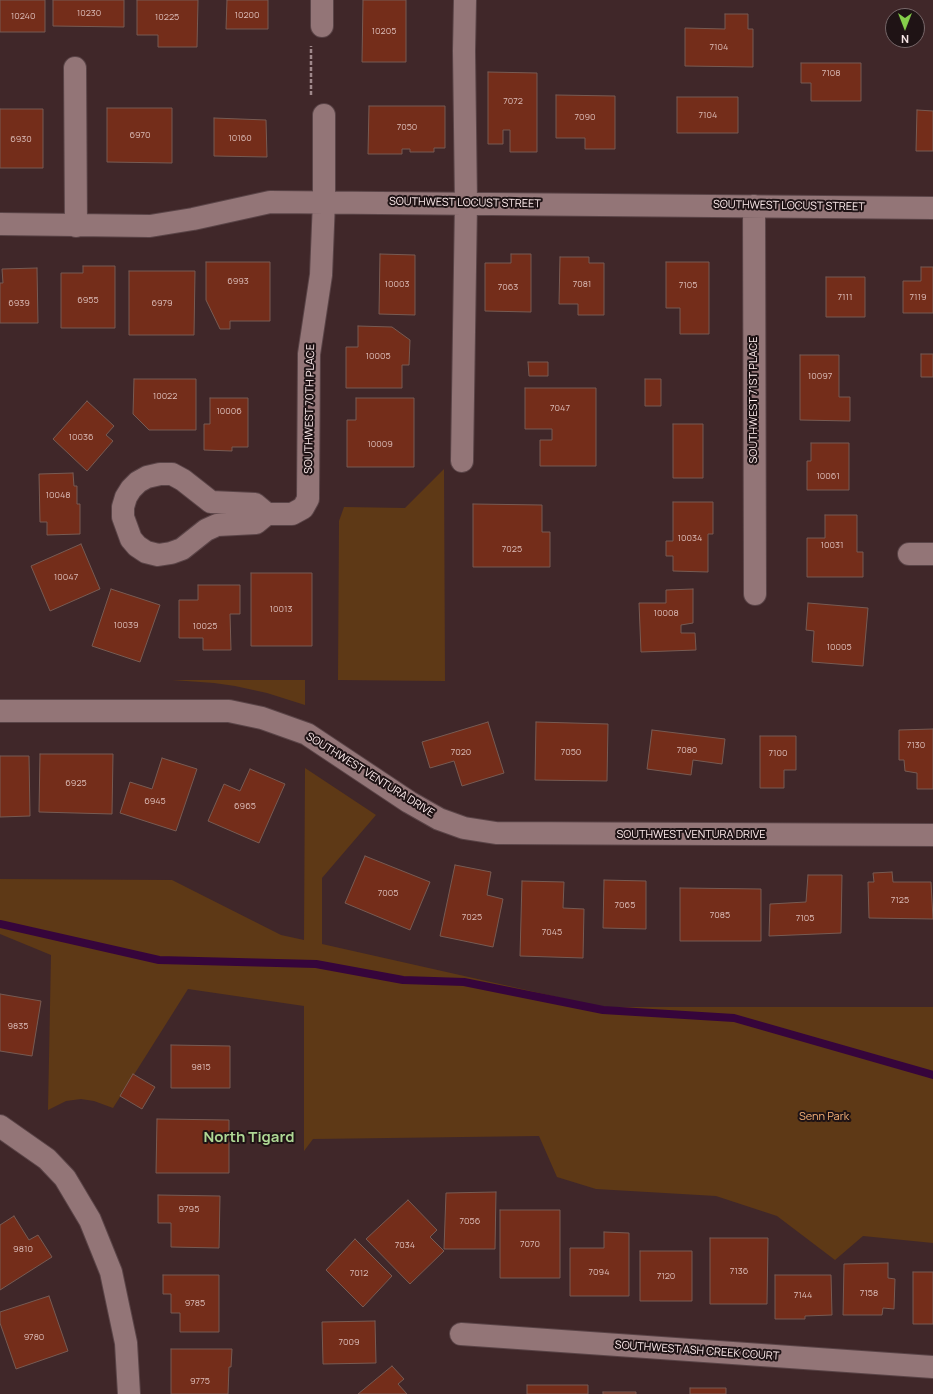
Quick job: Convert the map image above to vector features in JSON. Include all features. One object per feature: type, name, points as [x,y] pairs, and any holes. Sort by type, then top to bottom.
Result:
[{"type":"street","points":[[322,0],[322,26]]},
{"type":"street","points":[[462,461],[466,203],[464,51],[465,0]]},
{"type":"street","points":[[75,68],[76,226]]},
{"type":"street","name":"SOUTHWEST 70TH PLACE","points":[[267,514],[256,523],[217,525],[202,532],[182,549],[171,553],[158,555],[146,552],[137,546],[131,539],[122,517],[124,502],[131,489],[138,482],[147,477],[160,474],[172,474],[183,480],[211,502],[254,504],[267,514],[292,514],[303,508],[308,499],[309,354],[321,275],[324,201],[324,115]]},
{"type":"street","name":"SOUTHWEST LOCUST STREET","points":[[0,224],[150,226],[193,219],[270,202],[324,201],[933,208]]},
{"type":"street","name":"SOUTHWEST 71ST PLACE","points":[[754,206],[755,594]]},
{"type":"street","points":[[909,554],[933,554]]},
{"type":"street","name":"SOUTHWEST VENTURA DRIVE","points":[[0,711],[229,711],[262,718],[307,734],[409,802],[439,819],[464,828],[496,833],[933,835]]},
{"type":"street","points":[[0,1126],[47,1159],[65,1178],[90,1220],[111,1272],[126,1344],[128,1394]]},
{"type":"street","name":"SOUTHWEST ASH CREEK COURT","points":[[461,1334],[933,1367]]},
{"type":"path","points":[[322,26],[311,34],[310,101],[313,109],[324,115]]},
{"type":"green space","points":[[444,469],[445,681],[338,680],[339,521],[344,507],[405,508]]},
{"type":"green space","points":[[172,680],[305,680],[305,705],[267,693],[235,686]]},
{"type":"green space","name":"Senn Park","points":[[305,768],[376,815],[322,878],[322,944],[602,1007],[933,1007],[933,1243],[863,1236],[835,1260],[777,1216],[716,1196],[596,1189],[557,1177],[539,1136],[313,1139],[304,1151],[304,1006],[188,989],[113,1108],[94,1101],[81,1099],[66,1101],[48,1110],[51,955],[0,934],[0,879],[172,880],[281,935],[304,940]]},
{"type":"building","points":[[0,0],[45,0],[45,32],[0,32]]},
{"type":"building","points":[[53,0],[124,0],[124,27],[53,26]]},
{"type":"building","points":[[137,0],[198,0],[197,47],[158,47],[158,35],[137,35]]},
{"type":"building","points":[[227,0],[268,0],[268,29],[226,29]]},
{"type":"building","points":[[363,0],[406,0],[406,62],[362,62]]},
{"type":"building","points":[[725,14],[748,14],[748,29],[753,29],[753,67],[685,66],[685,28],[725,29]]},
{"type":"building","points":[[801,63],[861,63],[861,101],[811,101],[811,83],[801,83]]},
{"type":"building","points":[[488,72],[537,73],[537,152],[510,152],[510,130],[503,130],[503,144],[488,144]]},
{"type":"building","points":[[556,95],[615,96],[615,149],[585,149],[585,138],[556,138]]},
{"type":"building","points":[[677,97],[738,97],[738,133],[677,133]]},
{"type":"building","points":[[369,106],[445,106],[445,148],[434,148],[434,152],[410,152],[410,149],[402,149],[402,154],[368,154]]},
{"type":"building","points":[[107,108],[172,108],[172,163],[107,162]]},
{"type":"building","points":[[0,109],[43,109],[43,168],[0,168]]},
{"type":"building","points":[[917,110],[933,111],[933,151],[916,151]]},
{"type":"building","points":[[214,118],[266,120],[267,157],[214,156]]},
{"type":"building","points":[[380,254],[415,255],[415,315],[379,314]]},
{"type":"building","points":[[511,254],[531,254],[531,312],[485,311],[485,263],[511,263]]},
{"type":"building","points":[[560,257],[589,257],[589,263],[604,263],[604,315],[578,315],[578,304],[559,304]]},
{"type":"building","points":[[206,262],[270,262],[270,321],[230,321],[230,329],[220,329],[206,300]]},
{"type":"building","points":[[666,262],[709,262],[709,334],[680,334],[680,308],[666,308]]},
{"type":"building","points":[[83,266],[115,266],[115,328],[61,328],[61,273],[83,273]]},
{"type":"building","points":[[921,267],[933,267],[933,313],[903,313],[903,281],[921,281]]},
{"type":"building","points":[[37,268],[38,323],[0,323],[0,283],[3,283],[2,269]]},
{"type":"building","points":[[129,271],[195,271],[194,335],[129,335]]},
{"type":"building","points":[[826,277],[865,277],[865,317],[826,317]]},
{"type":"building","points":[[358,326],[392,327],[410,340],[409,365],[402,365],[402,388],[346,388],[346,347],[358,347]]},
{"type":"building","points":[[921,354],[933,354],[933,377],[921,377]]},
{"type":"building","points":[[800,355],[839,355],[839,397],[850,397],[850,421],[800,420]]},
{"type":"building","points":[[528,362],[548,362],[548,376],[529,376]]},
{"type":"building","points":[[134,379],[196,379],[196,430],[149,430],[133,414]]},
{"type":"building","points":[[645,379],[661,379],[661,406],[645,406]]},
{"type":"building","points":[[525,388],[596,388],[596,466],[540,466],[540,440],[552,440],[552,429],[525,429]]},
{"type":"building","points":[[210,398],[248,398],[248,447],[232,447],[232,451],[204,450],[204,424],[210,424]]},
{"type":"building","points":[[356,398],[414,398],[414,467],[347,467],[347,420],[356,420]]},
{"type":"building","points":[[87,401],[114,426],[106,435],[113,441],[87,471],[53,439]]},
{"type":"building","points":[[673,424],[703,424],[703,478],[673,478]]},
{"type":"building","points":[[811,443],[849,443],[849,490],[807,490],[807,461],[811,461]]},
{"type":"building","points":[[73,473],[74,486],[77,486],[77,504],[80,504],[80,534],[47,535],[47,522],[40,522],[39,474]]},
{"type":"building","points":[[673,502],[713,502],[713,534],[708,534],[708,572],[673,571],[673,556],[666,556],[666,541],[673,541]]},
{"type":"building","points":[[473,504],[542,505],[542,532],[550,532],[550,567],[473,567]]},
{"type":"building","points":[[825,515],[857,515],[857,552],[863,552],[863,577],[807,577],[807,538],[825,538]]},
{"type":"building","points":[[81,544],[100,589],[50,611],[31,566]]},
{"type":"building","points":[[251,573],[312,573],[312,646],[251,646]]},
{"type":"building","points":[[198,585],[240,585],[240,614],[230,614],[231,650],[203,650],[203,638],[179,638],[179,600],[198,600]]},
{"type":"building","points":[[111,589],[160,605],[140,662],[92,646]]},
{"type":"building","points":[[693,589],[693,623],[681,625],[681,633],[695,633],[696,650],[641,652],[639,603],[666,603],[666,590]]},
{"type":"building","points":[[808,603],[868,608],[863,666],[812,662],[814,631],[806,630]]},
{"type":"building","points":[[488,722],[504,773],[462,786],[454,761],[430,768],[422,742]]},
{"type":"building","points":[[536,722],[608,724],[607,781],[535,780]]},
{"type":"building","points":[[933,729],[933,789],[917,789],[917,773],[905,771],[904,760],[899,760],[899,730]]},
{"type":"building","points":[[652,730],[725,739],[722,764],[693,760],[691,775],[647,769]]},
{"type":"building","points":[[760,736],[796,736],[796,770],[784,770],[784,788],[760,788]]},
{"type":"building","points":[[40,754],[113,754],[112,814],[39,812]]},
{"type":"building","points":[[0,756],[29,756],[30,816],[0,817]]},
{"type":"building","points":[[162,758],[197,769],[176,831],[120,813],[130,782],[152,789]]},
{"type":"building","points":[[250,769],[285,784],[259,843],[208,821],[224,784],[240,791]]},
{"type":"building","points":[[365,856],[430,882],[410,930],[345,903]]},
{"type":"building","points":[[455,865],[491,872],[487,895],[503,899],[493,947],[440,936]]},
{"type":"building","points":[[892,872],[893,882],[931,882],[933,919],[869,918],[868,882],[874,882],[873,873]]},
{"type":"building","points":[[808,875],[842,875],[841,933],[769,936],[770,904],[806,902]]},
{"type":"building","points":[[604,880],[646,881],[646,929],[603,928]]},
{"type":"building","points":[[522,881],[564,882],[563,908],[584,909],[583,958],[520,956]]},
{"type":"building","points":[[680,888],[761,889],[761,941],[680,941]]},
{"type":"building","points":[[0,994],[41,1001],[32,1056],[0,1051]]},
{"type":"building","points":[[171,1045],[230,1046],[230,1088],[171,1088]]},
{"type":"building","points":[[133,1074],[155,1087],[142,1109],[120,1096]]},
{"type":"building","points":[[157,1119],[229,1120],[229,1173],[156,1173]]},
{"type":"building","points":[[496,1192],[495,1249],[444,1249],[446,1193]]},
{"type":"building","points":[[158,1195],[220,1196],[219,1248],[171,1247],[171,1223],[158,1223]]},
{"type":"building","points":[[408,1200],[437,1230],[430,1237],[444,1251],[410,1284],[366,1239]]},
{"type":"building","points":[[500,1210],[560,1210],[560,1278],[500,1278]]},
{"type":"building","points":[[14,1216],[29,1240],[38,1235],[52,1257],[0,1290],[0,1225]]},
{"type":"building","points":[[604,1232],[629,1233],[629,1296],[570,1296],[570,1248],[604,1248]]},
{"type":"building","points":[[710,1238],[768,1238],[767,1304],[710,1304]]},
{"type":"building","points":[[355,1239],[392,1276],[363,1307],[326,1270]]},
{"type":"building","points":[[640,1251],[692,1251],[692,1301],[640,1301]]},
{"type":"building","points":[[888,1263],[888,1278],[895,1279],[894,1309],[883,1308],[882,1315],[843,1315],[844,1264]]},
{"type":"building","points":[[913,1272],[933,1272],[933,1324],[913,1324]]},
{"type":"building","points":[[163,1275],[219,1275],[219,1332],[180,1332],[180,1313],[171,1313],[171,1294],[163,1294]]},
{"type":"building","points":[[775,1275],[831,1275],[832,1315],[805,1316],[805,1319],[775,1319]]},
{"type":"building","points":[[49,1296],[68,1351],[16,1369],[0,1323],[0,1312]]},
{"type":"building","points":[[375,1321],[376,1363],[323,1364],[322,1322]]},
{"type":"building","points":[[171,1349],[232,1349],[231,1367],[229,1367],[228,1394],[171,1394]]},
{"type":"building","points":[[392,1366],[404,1379],[398,1384],[407,1394],[358,1394]]},
{"type":"building","points":[[527,1385],[588,1385],[588,1394],[527,1394]]},
{"type":"building","points":[[690,1388],[726,1388],[726,1394],[690,1394]]},
{"type":"building","points":[[603,1392],[636,1392],[636,1394],[603,1394]]},
{"type":"waterway","points":[[0,924],[159,960],[316,964],[403,980],[464,982],[603,1010],[734,1018],[933,1075]]},
{"type":"district","name":"North Tigard","points":[[249,1138]]}]
